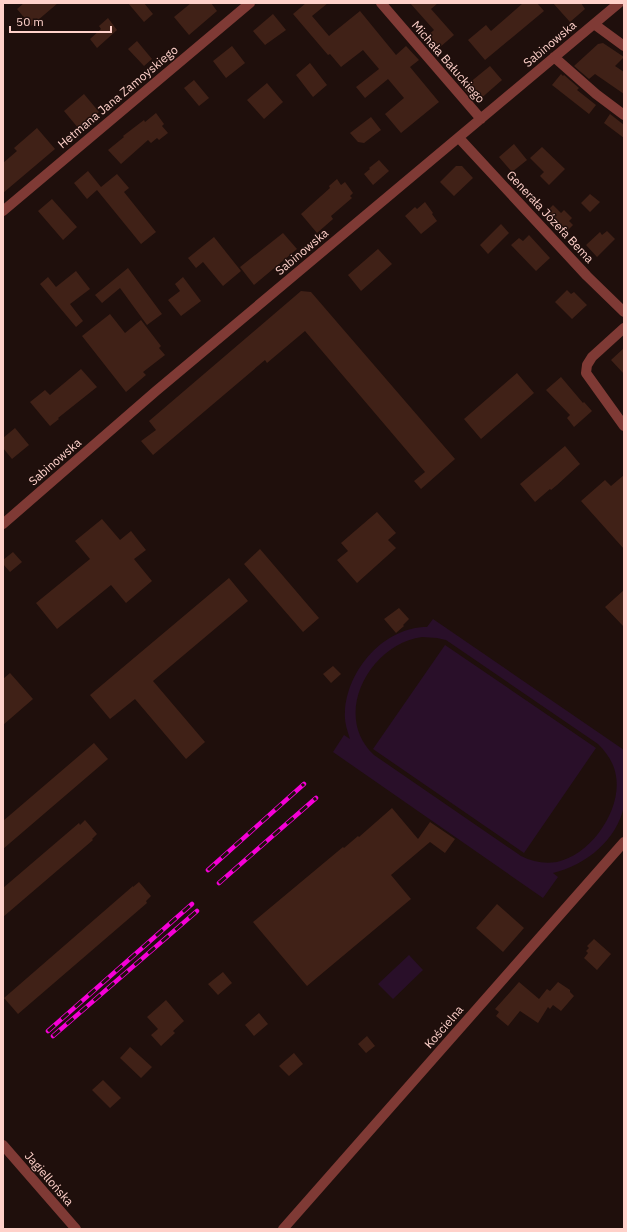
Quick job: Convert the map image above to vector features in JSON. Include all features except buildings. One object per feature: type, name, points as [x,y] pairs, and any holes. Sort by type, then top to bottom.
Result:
[{"type":"street","name":"Hetmana Jana Zamoyskiego","points":[[3,211],[250,3]]},
{"type":"street","name":"Michała Bałuckiego","points":[[381,3],[480,119]]},
{"type":"street","name":"Sabinowska","points":[[3,524],[156,391],[620,3]]},
{"type":"street","points":[[594,24],[624,46]]},
{"type":"street","points":[[554,57],[596,94],[624,115]]},
{"type":"street","name":"Generała Józefa Bema","points":[[459,138],[582,270],[624,312]]},
{"type":"street","points":[[624,328],[592,357],[586,365],[586,373],[624,426]]},
{"type":"street","name":"Kościelna","points":[[283,1229],[624,842]]},
{"type":"street","name":"Jagiellońska","points":[[3,1145],[76,1229]]},
{"type":"shaded area","points":[[433,619],[624,750],[624,806],[615,830],[598,849],[588,857],[577,864],[553,873],[558,877],[543,898],[333,752],[344,735],[350,739],[345,722],[347,696],[360,667],[383,643],[396,634],[411,629],[427,627]],"holes":[[[422,637],[446,640],[598,744],[612,763],[616,776],[617,789],[609,816],[602,829],[592,841],[570,858],[548,863],[530,860],[521,856],[374,755],[362,739],[356,721],[357,702],[362,684],[373,667],[387,653],[403,642]]]},
{"type":"shaded area","points":[[445,645],[596,748],[524,853],[373,749]]},
{"type":"shaded area","points":[[409,955],[423,970],[393,999],[378,984]]},
{"type":"railway","points":[[208,870],[304,784]]},
{"type":"railway","points":[[219,883],[316,798]]},
{"type":"railway","points":[[48,1031],[192,904]]},
{"type":"railway","points":[[53,1036],[197,911]]}]
